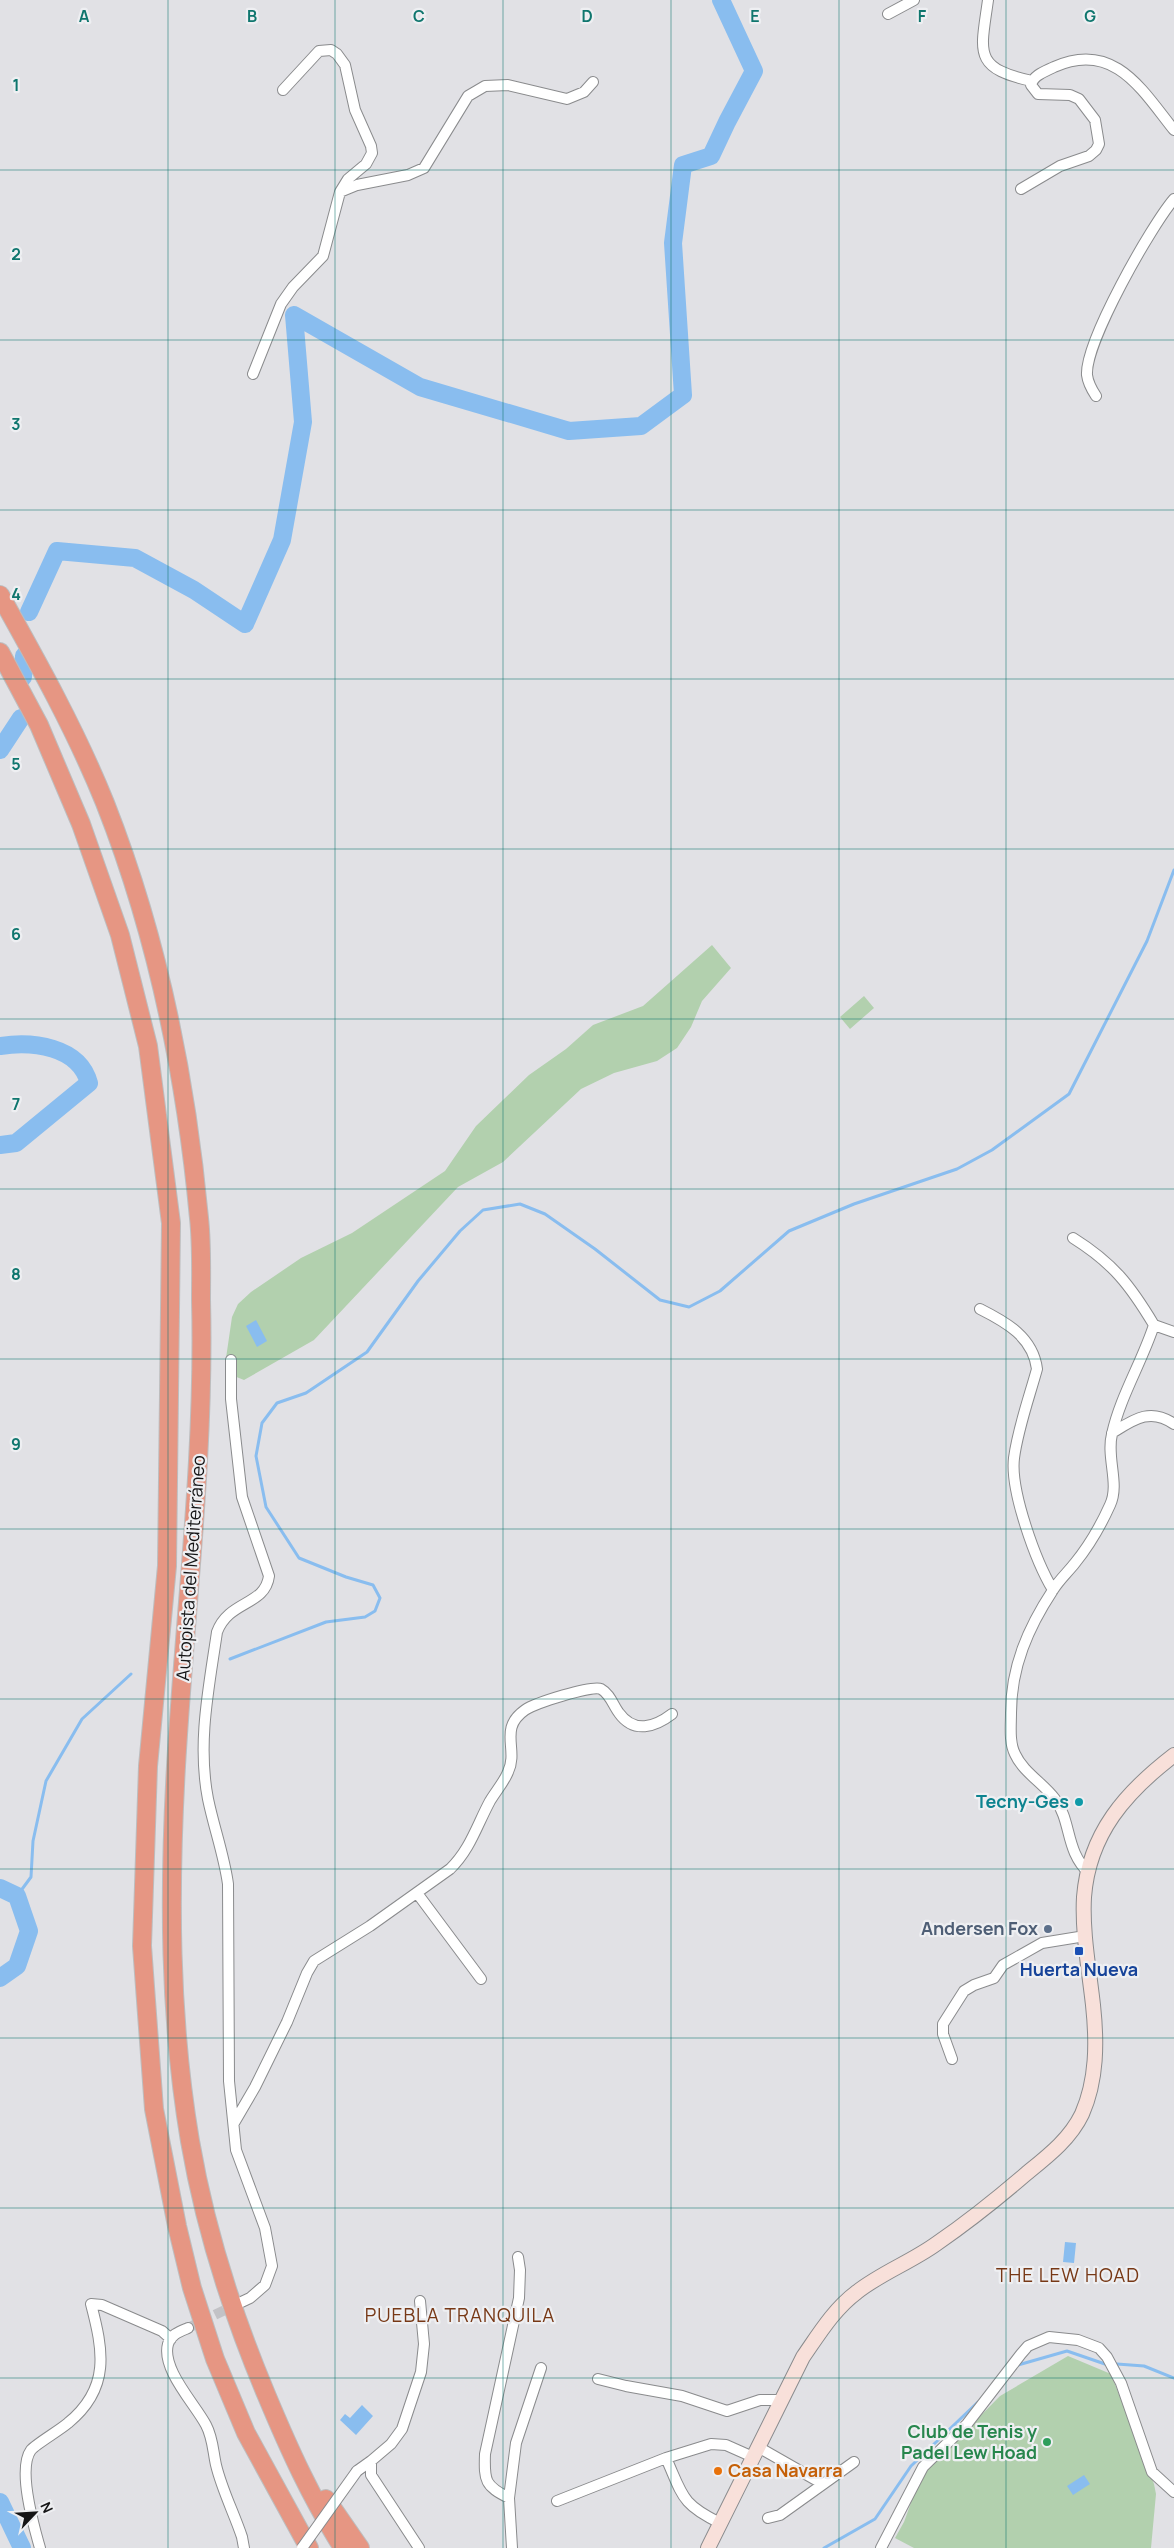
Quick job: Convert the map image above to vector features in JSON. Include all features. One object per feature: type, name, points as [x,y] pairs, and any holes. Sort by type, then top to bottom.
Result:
[{"type":"highway","name":"Autopista del Mediterráneo","points":[[0,595],[52,687],[105,804],[152,946],[178,1060],[200,1222],[203,1376],[192,1570],[176,1763],[171,1886],[173,1970],[179,2059],[190,2143],[206,2215],[232,2305],[251,2359],[295,2465],[343,2548]]},
{"type":"highway","name":"Autopista del Mediterráneo","points":[[0,652],[39,725],[81,824],[120,935],[149,1056],[171,1223],[166,1566],[148,1766],[142,1946],[154,2109],[177,2226],[192,2288],[212,2350],[246,2433],[309,2548]]},
{"type":"highway","points":[[246,2433],[261,2479],[295,2548]]},
{"type":"highway","points":[[282,2433],[360,2548]]},
{"type":"main road","points":[[708,2548],[803,2357],[822,2329],[851,2297],[935,2245],[985,2208],[1056,2149],[1071,2132],[1082,2115],[1094,2071],[1095,2028],[1085,1936],[1084,1896],[1089,1873],[1097,1847],[1118,1807],[1134,1789],[1174,1755]]},
{"type":"street","points":[[888,14],[914,0]]},
{"type":"street","points":[[988,0],[982,46],[983,55],[989,63],[1002,73],[1032,81]]},
{"type":"street","points":[[253,374],[281,304],[293,287],[323,256],[340,192],[348,179],[370,158],[372,153],[371,146],[356,110],[342,60],[331,50],[319,50],[283,90]]},
{"type":"street","points":[[1021,189],[1060,166],[1089,156],[1096,150],[1098,144],[1096,120],[1079,98],[1070,94],[1038,94],[1031,86],[1032,81],[1042,73],[1066,62],[1090,58],[1122,70],[1131,78],[1174,130]]},
{"type":"street","points":[[340,192],[357,185],[408,175],[424,168],[468,96],[485,86],[508,85],[567,99],[584,92],[593,82]]},
{"type":"street","points":[[1096,396],[1090,386],[1088,366],[1103,324],[1150,232],[1174,199]]},
{"type":"street","points":[[1073,1238],[1113,1267],[1139,1298],[1154,1325],[1174,1332]]},
{"type":"street","points":[[980,1309],[1012,1327],[1030,1345],[1036,1357],[1037,1369],[1014,1460],[1014,1477],[1035,1556],[1053,1590]]},
{"type":"street","points":[[1089,1873],[1073,1853],[1061,1809],[1055,1799],[1021,1764],[1011,1742],[1011,1692],[1021,1650],[1030,1630],[1053,1590],[1076,1562],[1111,1504],[1113,1496],[1110,1460],[1112,1433],[1154,1325]]},
{"type":"street","points":[[231,1360],[231,1399],[242,1497],[269,1576],[268,1586],[261,1594],[232,1611],[222,1620],[217,1632],[205,1717],[203,1753],[208,1798],[228,1884],[229,2081],[236,2150],[265,2228],[272,2266],[266,2285],[250,2298],[235,2305]]},
{"type":"street","points":[[1112,1433],[1144,1415],[1154,1414],[1174,1424]]},
{"type":"street","points":[[234,2123],[255,2087],[314,1961],[370,1926],[462,1858],[490,1802],[509,1771],[511,1760],[509,1732],[513,1722],[527,1708],[592,1687],[602,1690],[620,1715],[629,1723],[640,1727],[660,1722],[672,1714]]},
{"type":"street","points":[[417,1893],[481,1979]]},
{"type":"street","points":[[952,2059],[943,2034],[943,2024],[964,1991],[974,1984],[994,1978],[1003,1965],[1042,1943],[1085,1936]]},
{"type":"street","points":[[509,2498],[492,2489],[486,2480],[485,2454],[519,2298],[520,2270],[518,2257]]},
{"type":"street","points":[[302,2548],[357,2471],[391,2444],[402,2429],[421,2372],[424,2344],[420,2302]]},
{"type":"street","points":[[40,2548],[27,2499],[26,2468],[31,2451],[72,2420],[89,2399],[97,2382],[102,2360],[91,2304],[102,2304],[162,2332],[172,2339]]},
{"type":"street","points":[[188,2328],[174,2335],[168,2344],[169,2357],[174,2374],[208,2427],[216,2465],[242,2537],[244,2548]]},
{"type":"street","points":[[881,2548],[923,2467],[967,2424],[1020,2354],[1028,2346],[1049,2338],[1090,2342],[1107,2357],[1127,2401],[1152,2472],[1174,2492]]},
{"type":"street","points":[[512,2548],[509,2498],[516,2443],[541,2368]]},
{"type":"street","points":[[598,2378],[626,2386],[682,2396],[727,2411],[760,2400],[782,2400]]},
{"type":"street","points":[[557,2501],[666,2458],[711,2444],[755,2452],[823,2484]]},
{"type":"street","points":[[666,2458],[685,2500],[704,2515],[720,2523]]},
{"type":"street","points":[[371,2461],[374,2479],[419,2548]]},
{"type":"street","points":[[768,2518],[780,2515],[854,2462]]},
{"type":"green space","points":[[712,945],[731,968],[702,1001],[691,1027],[677,1048],[657,1061],[614,1073],[581,1089],[503,1162],[458,1187],[314,1340],[244,1380],[234,1376],[225,1365],[232,1317],[238,1304],[251,1292],[301,1258],[352,1233],[445,1171],[476,1126],[529,1075],[566,1049],[593,1025],[643,1006]]},
{"type":"green space","points":[[864,996],[874,1008],[850,1029],[840,1017]]},
{"type":"green space","name":"Club de Tenis y Padel Lew Hoad","points":[[1068,2356],[1111,2374],[1154,2484],[1156,2494],[1151,2548],[914,2548],[895,2538],[904,2522],[917,2486],[929,2468],[1000,2396]]},
{"type":"water","points":[[256,1320],[267,1341],[257,1347],[246,1326]]},
{"type":"water","points":[[1065,2242],[1076,2243],[1074,2263],[1063,2262]]},
{"type":"water","points":[[362,2405],[373,2416],[356,2435],[340,2420],[345,2414],[350,2418]]},
{"type":"water","points":[[1084,2475],[1090,2484],[1073,2495],[1067,2486]]},
{"type":"waterway","points":[[29,612],[57,551],[135,558],[194,590],[245,624],[282,540],[303,422],[294,315],[420,387],[569,431],[641,426],[683,395],[673,243],[683,165],[711,156],[754,71],[721,0]]},
{"type":"waterway","points":[[23,677],[24,656]]},
{"type":"waterway","points":[[0,750],[21,718]]},
{"type":"waterway","points":[[230,1659],[326,1622],[365,1617],[375,1611],[380,1598],[373,1585],[346,1577],[299,1558],[266,1507],[256,1456],[262,1423],[277,1403],[306,1393],[367,1352],[418,1281],[460,1231],[483,1210],[520,1204],[545,1214],[595,1249],[660,1300],[689,1307],[720,1291],[789,1231],[854,1204],[957,1169],[992,1150],[1069,1094],[1147,941],[1174,870]]},
{"type":"waterway","points":[[0,1046],[26,1044],[53,1049],[75,1061],[84,1071],[89,1083],[16,1143],[0,1145]]},
{"type":"waterway","points":[[17,1896],[31,1877],[33,1841],[46,1781],[82,1719],[131,1674]]},
{"type":"waterway","points":[[0,1888],[17,1896],[29,1931],[17,1966],[0,1978]]},
{"type":"waterway","points":[[1018,2365],[1067,2351],[1105,2364]]},
{"type":"waterway","points":[[1117,2364],[1144,2366],[1174,2378]]},
{"type":"waterway","points":[[824,2548],[875,2519],[911,2466],[978,2402]]},
{"type":"waterway","points":[[0,2502],[22,2548]]},
{"type":"tunnel","points":[[188,2328],[235,2305]]},
{"type":"place","name":"Tecny-Ges","points":[[1079,1802]]},
{"type":"place","name":"Andersen Fox","points":[[1048,1929]]},
{"type":"place","name":"Huerta Nueva","points":[[1079,1951]]},
{"type":"place","name":"Club de Tenis y Padel Lew Hoad","points":[[1047,2442]]},
{"type":"place","name":"Casa Navarra","points":[[718,2471]]},
{"type":"district","name":"THE LEW HOAD","points":[[1068,2275]]},
{"type":"district","name":"PUEBLA TRANQUILA","points":[[460,2315]]}]
